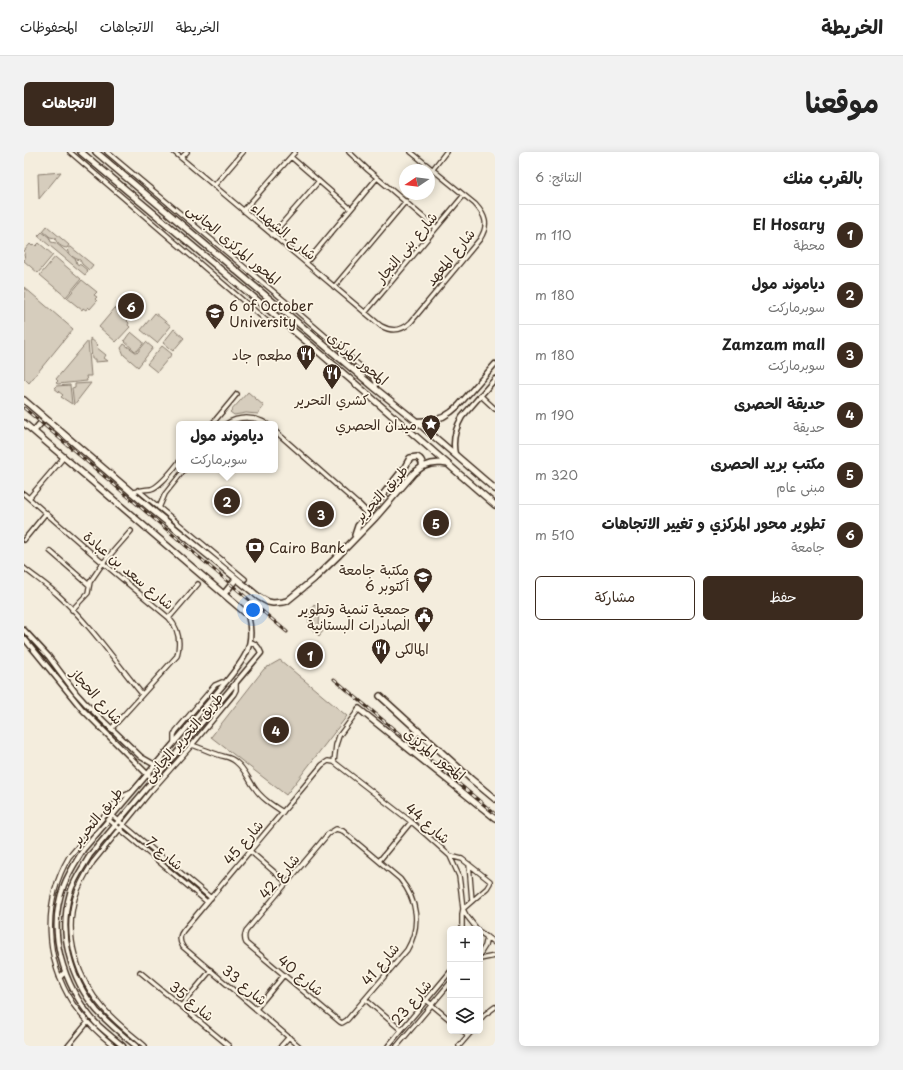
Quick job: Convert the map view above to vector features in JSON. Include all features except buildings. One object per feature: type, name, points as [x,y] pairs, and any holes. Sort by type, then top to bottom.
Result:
[{"type":"main road","points":[[82,152],[320,353],[495,506]]},
{"type":"main road","name":"المحور المركزى","points":[[96,152],[495,489]]},
{"type":"main road","points":[[24,400],[131,493],[236,579],[224,594]]},
{"type":"main road","points":[[34,431],[45,418]]},
{"type":"main road","points":[[24,423],[248,615]]},
{"type":"main road","name":"طريق التحرير","points":[[357,536],[355,534],[356,529],[367,513],[405,467],[410,458],[414,456],[419,457],[423,463],[422,467]]},
{"type":"main road","name":"طريق التحرير","points":[[236,579],[263,600],[278,603],[291,598],[314,579],[375,518],[410,476],[422,467],[436,464],[448,464]]},
{"type":"main road","points":[[359,505],[367,513]]},
{"type":"main road","name":"المحور المركزى","points":[[380,696],[471,780],[495,799]]},
{"type":"main road","name":"المحور المركزى","points":[[360,709],[495,818]]},
{"type":"main road","points":[[406,746],[418,731]]},
{"type":"main road","points":[[428,763],[426,758],[428,752],[433,749],[439,749]]},
{"type":"street","points":[[70,152],[268,322]]},
{"type":"street","name":"المحور المركزى الجانبى","points":[[107,152],[373,377],[376,382],[376,389]]},
{"type":"street","name":"شارع الشهداء","points":[[174,152],[381,326]]},
{"type":"street","points":[[181,158],[187,152]]},
{"type":"street","points":[[214,186],[243,152]]},
{"type":"street","points":[[244,211],[295,152]]},
{"type":"street","points":[[349,152],[436,228]]},
{"type":"street","name":"شارع المعهد","points":[[411,152],[427,164]]},
{"type":"street","points":[[435,166],[446,152]]},
{"type":"street","points":[[291,157],[351,209]]},
{"type":"street","name":"شارع المعهد","points":[[381,326],[391,330],[397,330],[407,326],[483,235],[486,224],[483,214],[475,204],[435,171]]},
{"type":"street","points":[[306,263],[377,178]]},
{"type":"street","points":[[272,235],[319,181]]},
{"type":"street","name":"شارع بنى النجار","points":[[365,312],[464,195]]},
{"type":"street","points":[[334,287],[406,201]]},
{"type":"street","points":[[416,421],[433,420],[443,417],[451,412],[495,364]]},
{"type":"street","points":[[455,455],[454,435],[459,422],[495,379]]},
{"type":"street","points":[[214,421],[237,394]]},
{"type":"street","points":[[480,396],[495,409]]},
{"type":"street","points":[[233,421],[247,418],[260,421]]},
{"type":"street","points":[[278,434],[359,505]]},
{"type":"street","points":[[29,498],[64,457]]},
{"type":"street","points":[[131,493],[138,490],[150,489],[158,485],[176,465]]},
{"type":"street","points":[[159,508],[165,494],[182,473]]},
{"type":"street","points":[[138,490],[245,579]]},
{"type":"street","name":"شارع سعد بن عبادة","points":[[24,494],[169,618],[173,622],[178,632],[179,644],[177,656],[111,729]]},
{"type":"street","points":[[24,540],[46,513]]},
{"type":"street","points":[[72,610],[88,593],[91,580],[103,562],[131,531]]},
{"type":"street","points":[[50,551],[89,586]]},
{"type":"street","points":[[24,568],[58,595],[87,626],[142,694]]},
{"type":"street","points":[[169,618],[198,584]]},
{"type":"street","name":"طريق التحرير","points":[[123,1046],[116,1045],[96,1023],[72,988],[65,972],[60,959],[57,938],[57,917],[60,897],[72,868],[83,850],[225,683],[244,658],[248,651],[250,642],[251,626],[248,615]]},
{"type":"street","name":"شارع الحجاز","points":[[24,630],[49,657],[81,698],[111,729],[142,758],[162,769]]},
{"type":"street","name":"شارع الحجاز","points":[[24,638],[82,709],[153,780]]},
{"type":"street","name":"طريق التحرير","points":[[136,1046],[105,1019],[88,999],[69,958],[65,928],[66,911],[70,892],[90,855],[261,653],[258,646],[250,642]]},
{"type":"street","name":"طريق التحرير الجانبى","points":[[145,1046],[104,1010],[83,978],[77,963],[72,937],[72,910],[75,897],[93,862],[155,786],[192,745],[234,694],[236,690],[236,681]]},
{"type":"street","points":[[334,762],[336,745],[340,736],[360,709]]},
{"type":"street","points":[[192,745],[235,760],[241,766],[254,788],[261,796],[283,812]]},
{"type":"street","name":"شارع 44","points":[[328,761],[334,762],[411,822],[450,856],[459,876],[463,909],[466,916],[474,926]]},
{"type":"street","name":"شارع 45","points":[[180,939],[182,934],[207,902],[322,764],[328,761]]},
{"type":"street","name":"طريق التحرير الجانبى","points":[[116,1045],[88,1022],[67,993],[53,956],[50,916],[55,889],[63,867],[69,857],[119,799],[132,792]]},
{"type":"street","name":"شارع 7","points":[[113,816],[211,898]]},
{"type":"street","name":"شارع 7","points":[[109,820],[207,902]]},
{"type":"street","points":[[379,861],[411,822]]},
{"type":"street","name":"شارع 41","points":[[336,829],[343,831],[400,879],[411,895],[414,905],[416,924],[412,942],[407,950],[345,1022]]},
{"type":"street","name":"شارع 42","points":[[244,940],[246,931],[328,834],[336,829]]},
{"type":"street","points":[[250,851],[288,883]]},
{"type":"street","points":[[450,856],[462,859],[490,881],[490,885],[463,909],[462,926]]},
{"type":"street","points":[[469,864],[472,902]]},
{"type":"street","points":[[483,934],[495,943]]},
{"type":"street","points":[[483,949],[487,937]]},
{"type":"street","name":"شارع 33","points":[[180,939],[183,946],[299,1046]]},
{"type":"street","name":"شارع 40","points":[[244,940],[340,1022],[345,1022]]},
{"type":"street","points":[[483,958],[495,956]]},
{"type":"street","points":[[181,1006],[211,970]]},
{"type":"street","points":[[60,977],[65,972]]},
{"type":"street","name":"شارع 35","points":[[140,972],[229,1046]]},
{"type":"street","points":[[256,1009],[284,975]]},
{"type":"street","name":"شارع 23","points":[[388,1046],[447,976]]},
{"type":"street","name":"شارع 23","points":[[397,1046],[447,987]]},
{"type":"street","points":[[365,999],[401,1030]]},
{"type":"street","points":[[426,1000],[447,1018]]},
{"type":"street","points":[[483,1016],[495,1007]]},
{"type":"street","points":[[68,1046],[88,1022]]},
{"type":"street","points":[[406,1024],[412,1028]]},
{"type":"street","points":[[459,1046],[468,1035]]},
{"type":"street","points":[[281,1046],[289,1037]]},
{"type":"shaded area","points":[[61,172],[39,199],[38,174]]},
{"type":"shaded area","points":[[47,226],[69,245],[67,248],[61,246],[55,238],[50,237],[43,231]]},
{"type":"shaded area","points":[[42,232],[49,237],[51,242],[56,243],[76,260],[77,264],[81,265],[88,271],[85,275],[38,236]]},
{"type":"shaded area","points":[[39,243],[53,255],[38,273],[24,261],[24,251],[30,244],[32,246],[34,244],[36,246]]},
{"type":"shaded area","points":[[69,247],[93,265],[89,270],[80,260],[70,254],[68,250]]},
{"type":"shaded area","points":[[55,257],[81,279],[66,297],[40,275]]},
{"type":"shaded area","points":[[82,280],[97,292],[94,295],[97,297],[95,299],[97,301],[90,309],[88,307],[86,310],[83,308],[82,310],[67,298]]},
{"type":"shaded area","points":[[24,287],[73,329],[29,383],[24,378]]},
{"type":"shaded area","points":[[115,308],[129,319],[127,321],[130,327],[116,342],[99,327]]},
{"type":"shaded area","points":[[155,313],[171,326],[157,343],[141,330]]},
{"type":"shaded area","points":[[174,329],[184,338],[173,351],[163,343]]},
{"type":"shaded area","points":[[131,332],[143,342],[137,351],[135,351],[124,341]]},
{"type":"shaded area","points":[[90,338],[98,345],[96,347],[106,355],[104,358],[108,361],[95,362],[95,359],[92,359]]},
{"type":"shaded area","points":[[88,341],[91,376],[86,376],[87,381],[56,383],[58,381],[56,379]]},
{"type":"shaded area","points":[[146,342],[153,348],[138,367],[124,355],[121,348],[124,344],[137,353]]},
{"type":"shaded area","points":[[162,346],[172,354],[157,372],[147,364]]},
{"type":"shaded area","points":[[91,383],[74,405],[72,388],[75,387],[75,384]]},
{"type":"shaded area","points":[[70,385],[72,404],[61,397],[63,395],[54,388],[56,386]]},
{"type":"shaded area","points":[[248,392],[264,406],[258,414],[246,413],[234,415],[230,412]]},
{"type":"shaded area","points":[[314,604],[320,611],[319,625],[324,630],[319,636],[312,628],[308,617]]},
{"type":"shaded area","points":[[280,660],[347,716],[286,795],[211,737],[264,669]]},
{"type":"railway","points":[[24,408],[287,632]]},
{"type":"railway","points":[[334,679],[495,814]]},
{"type":"place","name":"تطوير محور المركزي و تغيير الاتجاهات","points":[[131,306]]},
{"type":"place","name":"6 of October University","points":[[215,330]]},
{"type":"place","name":"مطعم جاد","points":[[306,371]]},
{"type":"place","name":"كشري التحرير","points":[[332,390]]},
{"type":"place","name":"ميدان الحصري","points":[[431,441]]},
{"type":"place","name":"دياموند مول","points":[[227,501]]},
{"type":"place","name":"Zamzam mall","points":[[321,514]]},
{"type":"place","name":"مكتب بريد الحصرى","points":[[436,523]]},
{"type":"place","name":"Cairo Bank","points":[[255,564]]},
{"type":"place","name":"مكتبة جامعة 6 أكتوبر","points":[[423,594]]},
{"type":"place","name":"جمعية تنمية وتطوير الصادرات البستانية","points":[[424,633]]},
{"type":"place","name":"El Hosary","points":[[310,655]]},
{"type":"place","name":"المالكى","points":[[381,665]]},
{"type":"place","name":"حديقة الحصرى","points":[[276,730]]}]
